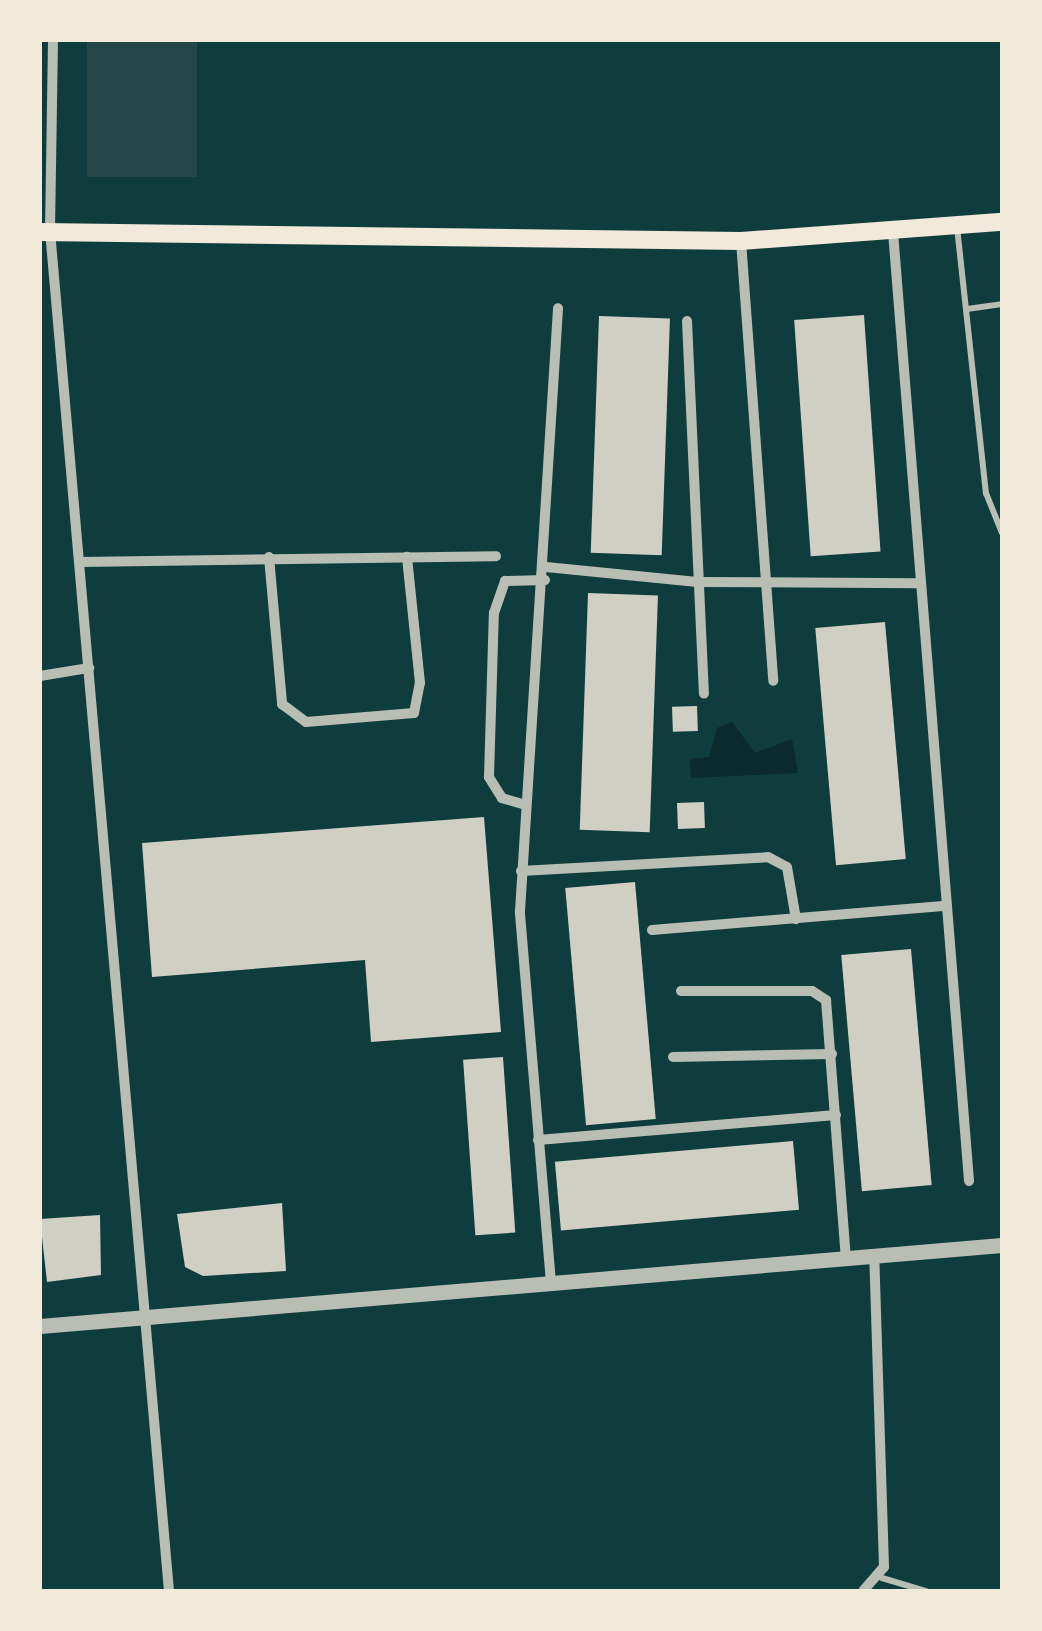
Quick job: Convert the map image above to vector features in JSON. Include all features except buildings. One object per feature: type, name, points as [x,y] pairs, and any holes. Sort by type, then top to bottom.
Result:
[{"type":"main road","points":[[45,232],[741,241],[1002,222]]},
{"type":"street","points":[[53,40],[45,232],[80,562],[142,1316],[169,1591]]},
{"type":"street","points":[[893,232],[969,1181]]},
{"type":"street","points":[[741,241],[774,681]]},
{"type":"street","points":[[551,1283],[520,871],[546,567],[558,308]]},
{"type":"street","points":[[687,320],[704,694]]},
{"type":"street","points":[[80,562],[269,556],[496,556]]},
{"type":"street","points":[[269,556],[285,712],[306,722],[398,720],[414,713],[420,683],[406,556]]},
{"type":"street","points":[[546,567],[697,582],[920,583]]},
{"type":"street","points":[[526,805],[502,798],[489,777],[494,612],[505,581],[545,580]]},
{"type":"street","points":[[40,676],[89,668]]},
{"type":"street","points":[[520,871],[768,857],[786,866],[796,918]]},
{"type":"street","points":[[652,930],[946,906]]},
{"type":"street","points":[[682,991],[812,991],[826,1000],[846,1257]]},
{"type":"street","points":[[673,1057],[832,1054]]},
{"type":"street","points":[[538,1140],[836,1115]]},
{"type":"street","points":[[40,1326],[1002,1245]]},
{"type":"street","points":[[864,1591],[882,1578],[874,1254]]},
{"type":"lane","points":[[956,226],[986,493],[1002,533]]},
{"type":"lane","points":[[967,309],[1002,304]]},
{"type":"lane","points":[[882,1578],[926,1591]]},
{"type":"shaded area","points":[[87,40],[197,40],[197,177],[87,177]]},
{"type":"shaded area","points":[[732,722],[755,753],[792,739],[798,773],[691,778],[690,759],[709,757],[717,728]]}]
